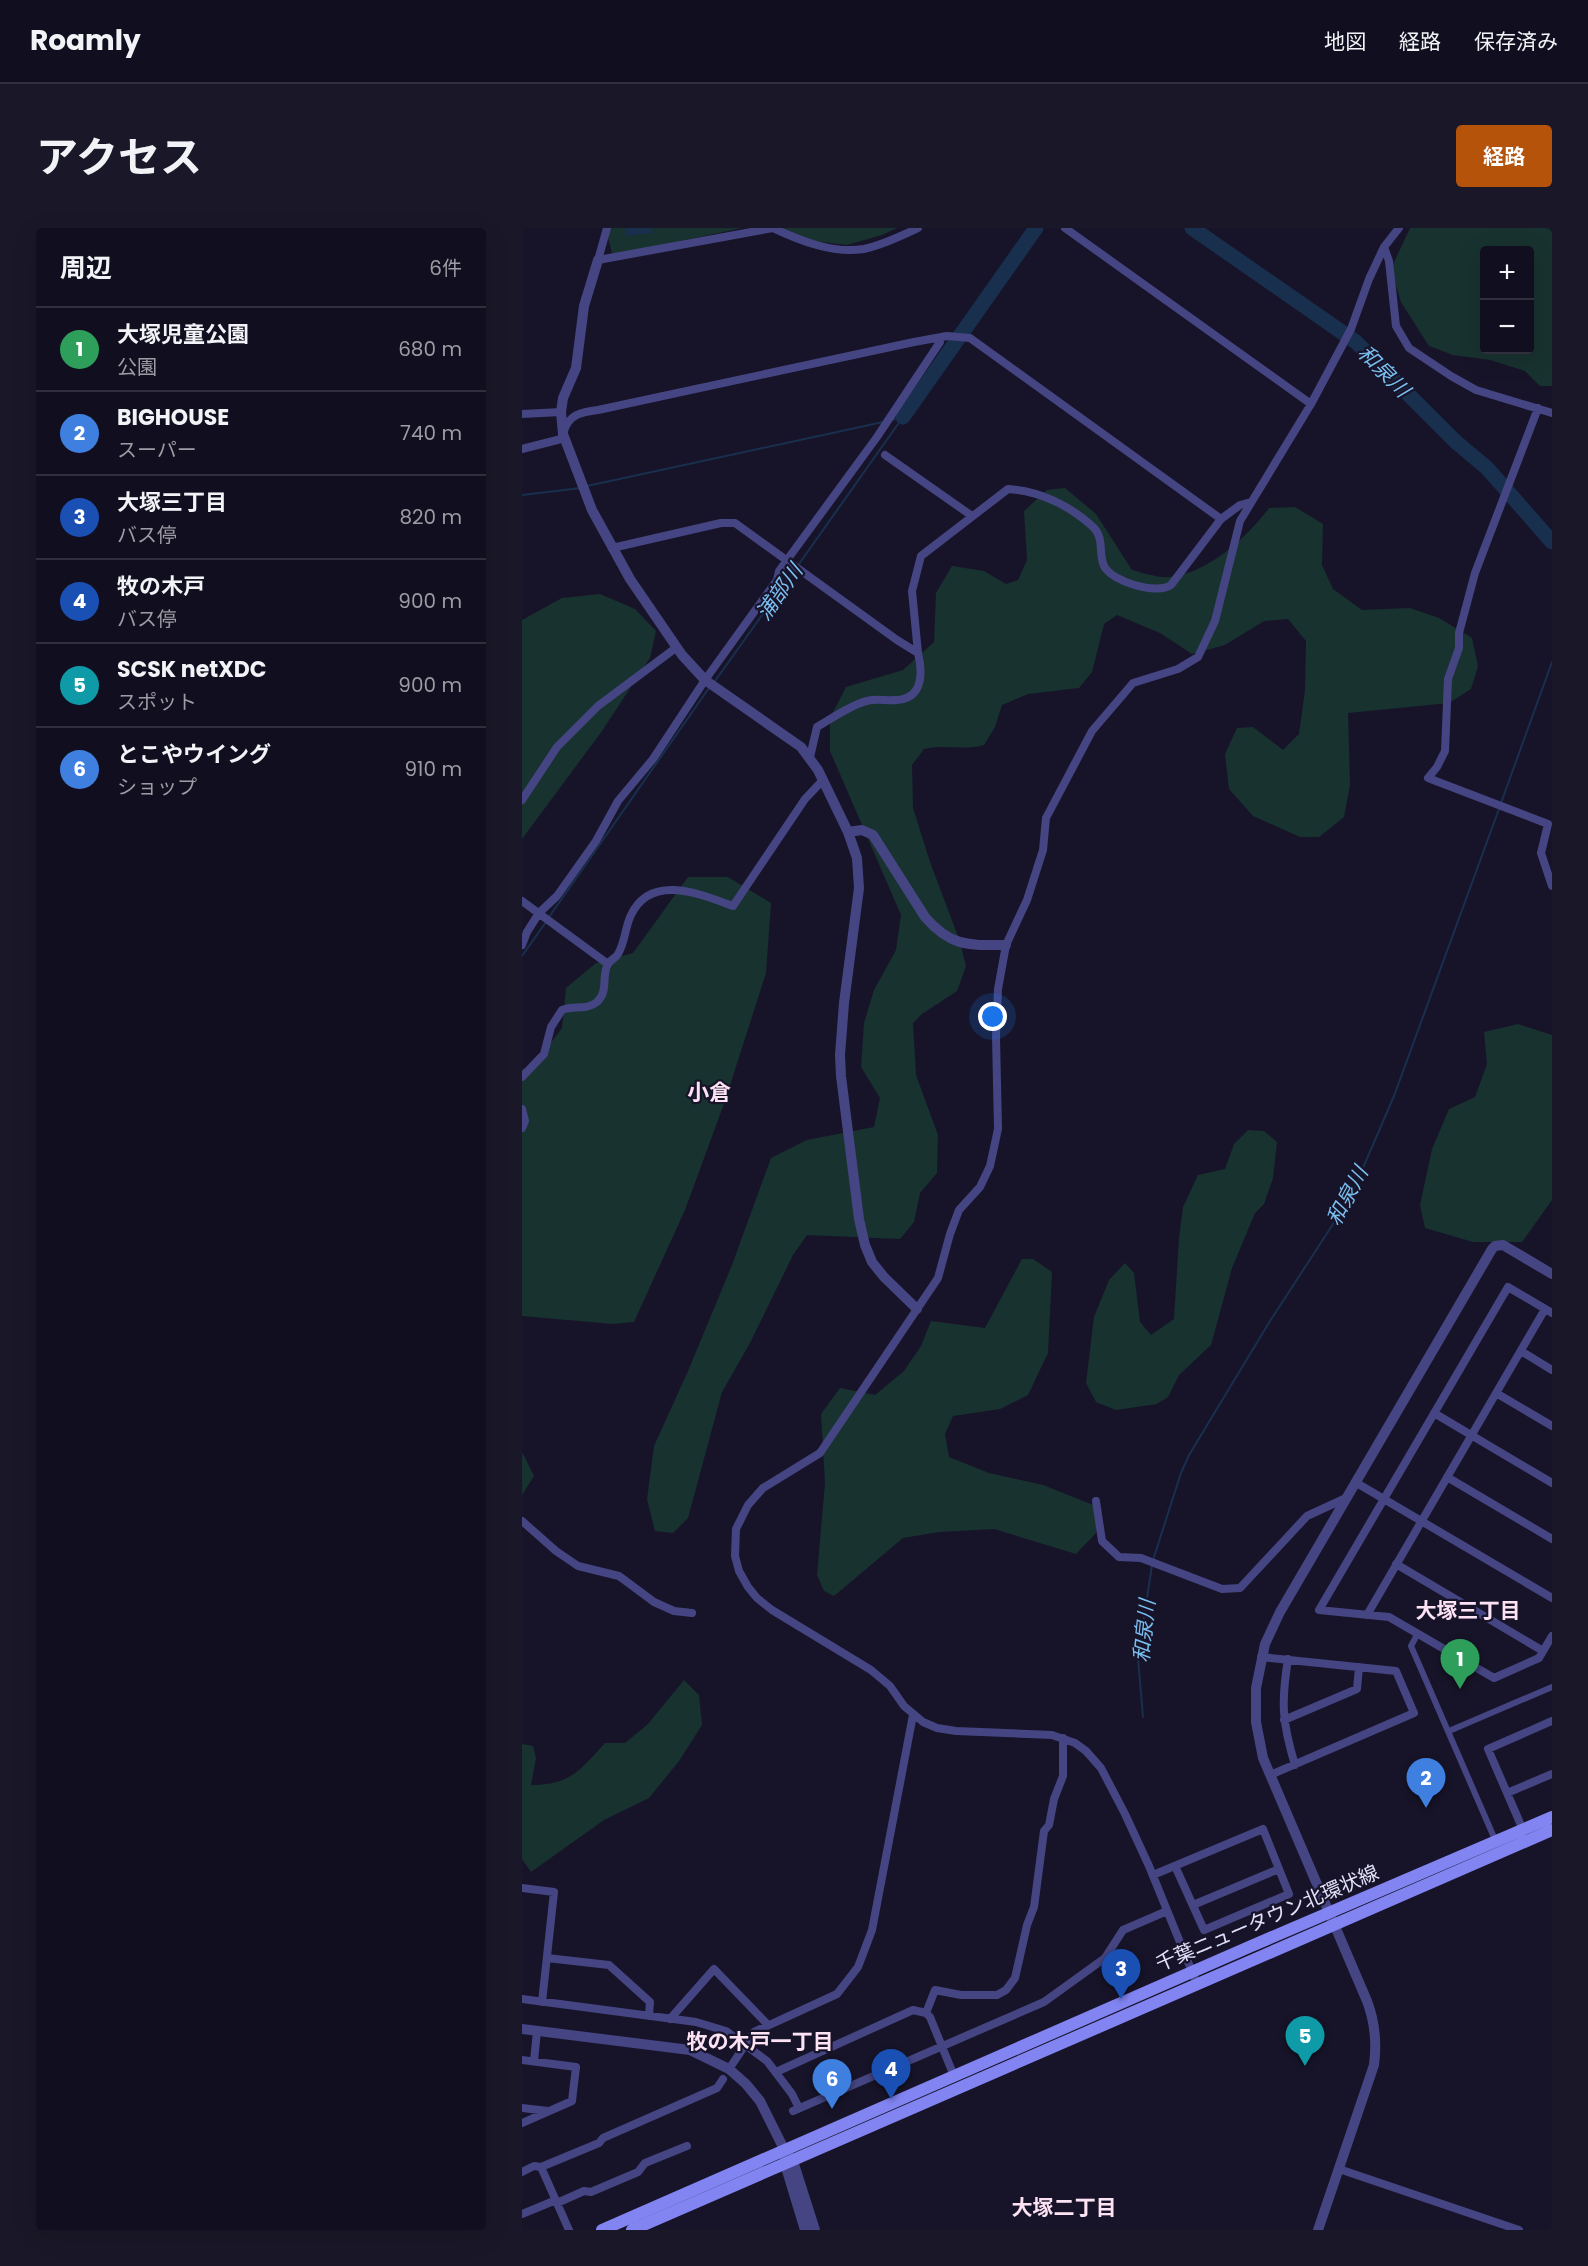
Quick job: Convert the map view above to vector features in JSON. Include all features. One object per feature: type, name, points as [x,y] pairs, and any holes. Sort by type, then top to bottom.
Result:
[{"type":"main road","name":"千葉ニュータウン北環状線","points":[[602,2230],[788,2158],[1197,1984],[1332,1918],[1522,1834],[1552,1817]]},
{"type":"main road","name":"千葉ニュータウン北環状線","points":[[1522,1834],[1552,1830]]},
{"type":"main road","name":"千葉ニュータウン北環状線","points":[[632,2230],[788,2158],[954,2076],[1192,1972],[1332,1918]]},
{"type":"street","points":[[607,228],[584,306],[576,368],[563,398],[561,412],[564,436],[592,510],[612,548],[630,579],[677,646],[705,680],[794,742],[810,757],[848,832],[857,858],[859,888],[844,1003],[840,1055],[859,1220],[872,1262],[917,1309]]},
{"type":"street","points":[[598,260],[773,228],[797,240],[830,249],[864,249],[918,228]]},
{"type":"street","points":[[1065,228],[1311,404]]},
{"type":"street","points":[[1197,1984],[1153,1875],[1125,1814],[1101,1767],[1086,1751],[1063,1738],[1052,1735],[956,1731],[937,1728],[913,1715],[890,1686],[871,1670],[772,1610],[757,1598],[739,1571],[735,1541],[736,1529],[741,1515],[763,1488],[820,1453],[938,1278],[959,1210],[980,1186],[990,1166],[998,1129],[996,1037],[998,989],[1006,945],[1027,900],[1044,850],[1046,818],[1092,730],[1133,683],[1178,669],[1198,657],[1215,621],[1240,521],[1311,404],[1350,332],[1360,310],[1369,279],[1384,247],[1399,228]]},
{"type":"street","points":[[1384,247],[1389,261],[1395,326],[1409,348],[1476,390],[1552,413]]},
{"type":"street","points":[[564,436],[567,423],[575,415],[583,412],[944,336],[970,338],[1221,519]]},
{"type":"street","points":[[522,945],[539,913],[557,896],[596,841],[618,801],[653,759],[705,680],[777,580],[779,571],[877,437],[944,336]]},
{"type":"street","points":[[1538,408],[1475,573],[1459,633],[1459,648],[1448,679],[1445,751],[1428,778],[1548,825],[1541,853],[1552,886]]},
{"type":"street","points":[[522,414],[561,412]]},
{"type":"street","points":[[522,449],[564,436]]},
{"type":"street","points":[[885,455],[972,516]]},
{"type":"street","points":[[810,757],[817,727],[868,700],[899,700],[920,685],[922,676],[912,591],[921,556],[1008,489],[1035,492],[1063,506],[1094,528],[1101,540],[1103,562],[1111,573],[1125,581],[1161,590],[1171,585],[1221,519],[1240,505],[1251,502]]},
{"type":"street","points":[[612,548],[721,523],[735,523],[918,653]]},
{"type":"street","points":[[522,800],[557,747],[598,706],[677,646]]},
{"type":"street","points":[[522,1077],[544,1054],[551,1027],[562,1010],[592,1006],[603,994],[608,964],[618,954],[635,908],[648,894],[655,891],[681,890],[733,906],[806,799],[823,780]]},
{"type":"street","points":[[848,832],[861,830],[873,835],[925,917],[943,936],[967,944],[1006,945]]},
{"type":"street","points":[[522,901],[608,964]]},
{"type":"street","points":[[522,1109],[525,1121],[522,1128]]},
{"type":"street","points":[[1318,2230],[1374,2065],[1377,2048],[1373,2018],[1263,1758],[1255,1705],[1261,1657],[1280,1612],[1492,1249],[1503,1245],[1552,1274]]},
{"type":"street","points":[[1367,1615],[1521,1351],[1549,1311],[1508,1287],[1319,1610],[1367,1615],[1389,1617],[1494,1678],[1539,1658],[1552,1636]]},
{"type":"street","points":[[1521,1351],[1552,1370]]},
{"type":"street","points":[[1496,1393],[1552,1426]]},
{"type":"street","points":[[1434,1413],[1552,1483]]},
{"type":"street","points":[[1447,1477],[1552,1539]]},
{"type":"street","points":[[1355,1482],[1552,1598]]},
{"type":"street","points":[[1096,1502],[1102,1541],[1119,1557],[1142,1558],[1222,1589],[1240,1588],[1307,1516],[1346,1498]]},
{"type":"street","points":[[522,1521],[556,1551],[578,1566],[619,1576],[663,1607],[692,1613]]},
{"type":"street","points":[[1396,1564],[1543,1651]]},
{"type":"street","points":[[1418,1633],[1411,1646],[1492,1835]]},
{"type":"street","points":[[1261,1657],[1396,1671],[1414,1713],[1270,1775]]},
{"type":"street","points":[[1288,1659],[1282,1696],[1286,1734],[1295,1765]]},
{"type":"street","points":[[1284,1720],[1357,1689],[1359,1667]]},
{"type":"street","points":[[1449,1731],[1552,1687]]},
{"type":"street","points":[[729,2068],[754,2032],[837,1994],[858,1967],[872,1929],[913,1715]]},
{"type":"street","points":[[1522,1834],[1488,1749],[1552,1721]]},
{"type":"street","points":[[926,2013],[935,1990],[961,1995],[997,1995],[1006,1990],[1015,1978],[1027,1925],[1034,1907],[1044,1831],[1049,1825],[1054,1799],[1063,1776],[1063,1738]]},
{"type":"street","points":[[1507,1793],[1552,1774]]},
{"type":"street","points":[[1153,1875],[1263,1829],[1289,1894],[1204,1930],[1175,1866]]},
{"type":"street","points":[[1192,1905],[1279,1869]]},
{"type":"street","points":[[522,1888],[554,1892],[542,2002]]},
{"type":"street","points":[[522,1999],[715,2026],[746,2044],[767,2061],[776,2072],[796,2110],[1044,2002],[1105,1958],[1123,1930],[1167,1911]]},
{"type":"street","points":[[547,1958],[609,1965],[650,2002],[649,2016]]},
{"type":"street","points":[[670,2019],[714,1969],[768,2025]]},
{"type":"street","points":[[776,2072],[913,2010],[926,2013],[930,2017],[954,2076]]},
{"type":"street","points":[[522,2029],[690,2050],[729,2068],[760,2101],[788,2158],[815,2230]]},
{"type":"street","points":[[534,2061],[537,2031]]},
{"type":"street","points":[[522,2060],[576,2067],[572,2101],[522,2123]]},
{"type":"street","points":[[522,2172],[534,2166],[541,2168],[717,2088],[723,2079]]},
{"type":"street","points":[[522,2108],[549,2111]]},
{"type":"street","points":[[522,2214],[584,2191],[591,2192],[638,2172],[645,2163],[687,2146]]},
{"type":"street","points":[[788,2158],[805,2230]]},
{"type":"street","points":[[541,2168],[569,2230]]},
{"type":"street","points":[[1339,2169],[1519,2230]]},
{"type":"green space","points":[[609,228],[742,228],[619,254],[612,253],[608,238]]},
{"type":"green space","points":[[783,228],[897,228],[847,245],[805,240]]},
{"type":"green space","points":[[1410,228],[1552,228],[1552,386],[1540,386],[1525,371],[1490,360],[1453,355],[1429,346],[1401,302],[1391,269]]},
{"type":"green space","points":[[1065,488],[1096,514],[1132,570],[1160,577],[1184,574],[1212,561],[1238,542],[1269,508],[1295,507],[1323,524],[1322,565],[1333,589],[1362,610],[1410,608],[1439,618],[1472,638],[1478,666],[1471,689],[1449,703],[1348,713],[1350,785],[1344,817],[1319,837],[1300,837],[1253,816],[1229,789],[1225,754],[1237,728],[1253,727],[1283,750],[1299,734],[1305,690],[1306,641],[1288,619],[1264,621],[1225,645],[1192,654],[1160,633],[1117,615],[1104,624],[1092,672],[1079,688],[1028,694],[1002,705],[995,727],[984,745],[924,749],[912,765],[913,808],[930,862],[959,939],[966,966],[957,991],[922,1014],[913,1023],[916,1075],[938,1135],[937,1173],[920,1193],[914,1222],[900,1239],[807,1235],[793,1255],[750,1343],[722,1392],[688,1518],[673,1533],[655,1531],[647,1499],[654,1446],[732,1265],[771,1158],[807,1140],[874,1127],[880,1098],[861,1067],[864,1023],[874,990],[896,950],[901,915],[830,751],[830,718],[846,687],[903,670],[934,642],[936,593],[952,566],[984,571],[1006,584],[1018,580],[1027,560],[1024,511],[1047,490]]},
{"type":"green space","points":[[600,594],[635,609],[656,631],[650,658],[602,731],[522,839],[522,620],[562,598]]},
{"type":"green space","points":[[688,877],[728,877],[771,903],[766,973],[725,1101],[685,1210],[634,1322],[613,1324],[522,1316],[522,1069],[534,1065],[562,1028],[566,988],[596,963],[633,953]]},
{"type":"green space","points":[[1518,1024],[1552,1035],[1552,1200],[1522,1242],[1473,1242],[1425,1228],[1420,1205],[1432,1149],[1449,1109],[1475,1097],[1487,1064],[1484,1032]]},
{"type":"green space","points":[[1248,1130],[1264,1131],[1277,1142],[1273,1178],[1264,1204],[1255,1213],[1232,1268],[1211,1345],[1179,1375],[1168,1397],[1157,1404],[1116,1410],[1096,1402],[1086,1383],[1094,1317],[1109,1280],[1125,1263],[1134,1273],[1140,1322],[1151,1335],[1174,1319],[1183,1207],[1198,1175],[1225,1169],[1234,1144]]},
{"type":"green space","points":[[1022,1259],[1033,1259],[1052,1272],[1048,1353],[1028,1395],[1000,1409],[953,1416],[945,1434],[949,1457],[989,1473],[1043,1485],[1096,1506],[1096,1533],[1076,1554],[994,1529],[939,1532],[903,1538],[834,1596],[824,1591],[817,1575],[825,1483],[821,1414],[840,1388],[875,1395],[904,1371],[921,1346],[931,1321],[985,1328]]},
{"type":"green space","points":[[522,1452],[534,1476],[522,1495]]},
{"type":"green space","points":[[684,1680],[699,1695],[702,1725],[679,1761],[649,1798],[604,1820],[531,1872],[522,1859],[522,1744],[533,1746],[536,1758],[531,1785],[565,1779],[581,1768],[605,1743],[625,1743],[648,1724]]},
{"type":"water","points":[[626,228],[650,228],[654,233],[626,236]]},
{"type":"waterway","name":"浦部川","points":[[903,417],[1036,228]]},
{"type":"waterway","name":"和泉川","points":[[1192,228],[1356,342],[1456,442],[1487,468],[1552,542]]},
{"type":"waterway","points":[[891,420],[903,417]]},
{"type":"waterway","name":"浦部川","points":[[799,564],[903,417]]},
{"type":"waterway","points":[[587,486],[883,422]]},
{"type":"waterway","points":[[522,495],[581,488]]},
{"type":"waterway","name":"浦部川","points":[[715,681],[795,569]]},
{"type":"waterway","name":"和泉川","points":[[1501,803],[1552,662]]},
{"type":"waterway","name":"浦部川","points":[[549,917],[709,688]]},
{"type":"waterway","name":"和泉川","points":[[1153,1560],[1189,1455],[1270,1321],[1350,1198],[1394,1096],[1499,809]]},
{"type":"waterway","name":"浦部川","points":[[522,956],[546,922]]},
{"type":"waterway","name":"和泉川","points":[[1143,1717],[1138,1658],[1152,1565]]},
{"type":"place","name":"大塚児童公園","points":[[1460,1689]]},
{"type":"place","name":"BIGHOUSE","points":[[1426,1808]]},
{"type":"place","name":"大塚三丁目","points":[[1121,1999]]},
{"type":"place","name":"SCSK netXDC","points":[[1305,2066]]},
{"type":"place","name":"牧の木戸","points":[[891,2099]]},
{"type":"place","name":"とこやウイング","points":[[832,2109]]},
{"type":"district","name":"小倉","points":[[709,1092]]},
{"type":"district","name":"大塚三丁目","points":[[1468,1610]]},
{"type":"district","name":"牧の木戸一丁目","points":[[760,2041]]},
{"type":"district","name":"大塚二丁目","points":[[1064,2207]]}]
